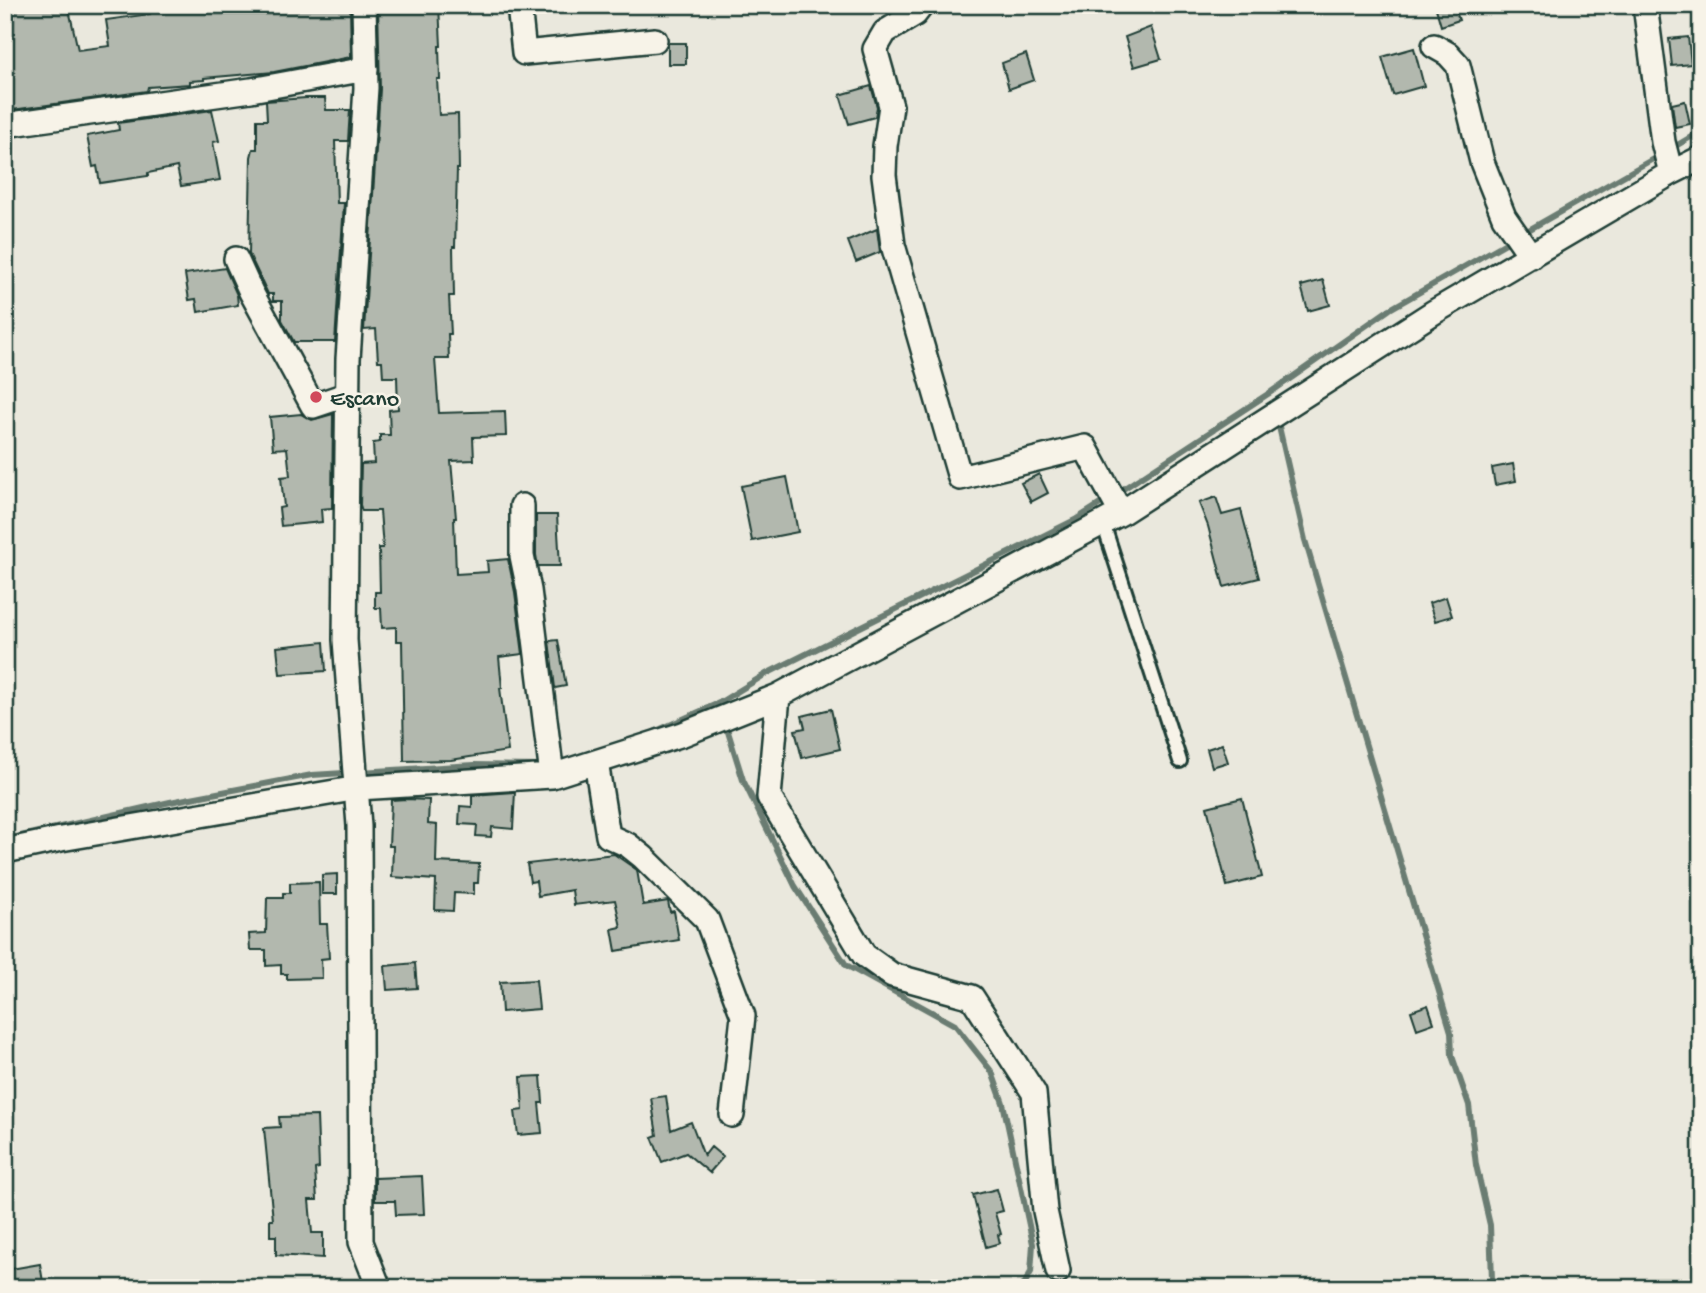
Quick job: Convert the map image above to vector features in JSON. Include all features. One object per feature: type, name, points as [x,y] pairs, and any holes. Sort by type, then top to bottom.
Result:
[{"type":"street","points":[[364,5],[366,69],[348,359],[345,640],[358,788],[361,1242],[379,1288]]},
{"type":"street","points":[[519,5],[524,53],[655,40]]},
{"type":"street","points":[[922,5],[915,14],[885,32],[875,49],[891,106],[884,175],[893,245],[960,478],[1085,447],[1112,518]]},
{"type":"street","points":[[1645,5],[1663,142],[1671,173]]},
{"type":"street","points":[[1434,46],[1448,54],[1458,65],[1482,162],[1504,217],[1531,256]]},
{"type":"street","points":[[5,125],[251,90],[366,69]]},
{"type":"street","points":[[5,851],[358,788],[552,776],[683,734],[778,696],[1112,518],[1287,409],[1434,312],[1701,158]]},
{"type":"street","points":[[236,259],[313,406],[349,394]]},
{"type":"street","points":[[522,506],[522,556],[529,590],[552,776]]},
{"type":"street","points":[[778,696],[769,797],[864,955],[892,975],[972,996],[1034,1093],[1045,1211],[1058,1271]]},
{"type":"street","points":[[596,762],[608,836],[628,845],[643,857],[706,920],[716,944],[743,1016],[732,1115]]},
{"type":"lane","points":[[1112,518],[1180,761]]},
{"type":"building","points":[[5,5],[68,5],[78,50],[110,46],[106,20],[150,14],[149,5],[350,5],[351,57],[274,72],[204,78],[190,81],[190,84],[148,87],[147,91],[5,111]]},
{"type":"building","points":[[378,5],[439,5],[439,115],[458,114],[459,169],[453,247],[454,296],[449,296],[449,359],[435,359],[439,413],[505,411],[506,436],[473,437],[474,460],[451,461],[456,518],[456,574],[488,572],[487,561],[508,559],[515,592],[523,654],[499,657],[508,751],[451,760],[404,761],[402,641],[396,641],[396,627],[382,628],[381,608],[375,608],[375,592],[380,592],[379,548],[383,548],[380,511],[362,511],[360,505],[361,464],[374,463],[373,443],[380,442],[380,435],[390,435],[389,410],[398,409],[397,377],[383,377],[382,361],[378,361],[376,329],[364,330],[380,89]]},
{"type":"building","points":[[1435,5],[1454,5],[1459,20],[1441,26]]},
{"type":"building","points":[[1151,27],[1161,59],[1134,67],[1125,37]]},
{"type":"building","points":[[1688,37],[1691,64],[1672,66],[1669,39]]},
{"type":"building","points":[[668,43],[686,43],[686,64],[668,64]]},
{"type":"building","points":[[1414,48],[1424,86],[1393,95],[1382,57]]},
{"type":"building","points":[[1026,54],[1034,80],[1009,89],[1002,63]]},
{"type":"building","points":[[871,86],[877,107],[875,117],[849,124],[840,95]]},
{"type":"building","points":[[325,98],[326,110],[350,110],[348,141],[335,141],[337,203],[344,203],[335,342],[294,342],[282,320],[282,301],[273,301],[273,294],[268,294],[249,254],[251,157],[253,149],[257,149],[257,120],[267,120],[266,101]]},
{"type":"building","points":[[1685,101],[1690,124],[1675,127],[1672,104]]},
{"type":"building","points":[[212,110],[219,141],[213,142],[220,180],[181,186],[177,167],[148,173],[148,176],[100,183],[97,166],[93,167],[87,136],[119,130],[118,123]]},
{"type":"building","points":[[877,229],[880,252],[856,262],[848,241]]},
{"type":"building","points":[[225,268],[237,295],[238,305],[198,312],[196,299],[189,300],[185,274]]},
{"type":"building","points":[[1323,280],[1330,305],[1308,311],[1301,286]]},
{"type":"building","points":[[301,414],[312,420],[333,414],[332,508],[321,509],[322,522],[281,526],[279,508],[284,507],[281,477],[290,476],[287,448],[273,449],[270,417]]},
{"type":"building","points":[[1513,464],[1516,481],[1495,485],[1492,468]]},
{"type":"building","points":[[1039,474],[1048,493],[1031,502],[1021,483]]},
{"type":"building","points":[[787,477],[798,532],[752,541],[741,486]]},
{"type":"building","points":[[1216,497],[1222,515],[1241,510],[1259,578],[1224,587],[1199,503]]},
{"type":"building","points":[[536,515],[557,515],[560,566],[538,566]]},
{"type":"building","points":[[1446,597],[1452,616],[1435,621],[1429,603]]},
{"type":"building","points":[[558,640],[566,686],[555,688],[549,641]]},
{"type":"building","points":[[324,642],[326,671],[280,674],[277,647]]},
{"type":"building","points":[[831,709],[840,749],[802,758],[795,730],[805,728],[802,716]]},
{"type":"building","points":[[1222,744],[1228,762],[1212,767],[1207,749]]},
{"type":"building","points":[[515,792],[513,829],[492,827],[491,837],[476,836],[477,825],[459,824],[460,806],[472,807],[472,795]]},
{"type":"building","points":[[1242,798],[1262,877],[1227,886],[1207,807]]},
{"type":"building","points":[[391,800],[429,800],[428,824],[437,825],[436,862],[479,864],[478,883],[474,883],[474,894],[454,893],[453,911],[435,910],[436,880],[392,877],[393,846],[389,846]]},
{"type":"building","points":[[614,854],[637,870],[643,905],[668,901],[670,912],[674,911],[679,940],[616,951],[612,929],[621,927],[615,900],[574,905],[572,890],[538,896],[536,881],[530,882],[527,864]]},
{"type":"building","points":[[337,874],[337,894],[322,894],[322,875]]},
{"type":"building","points":[[319,882],[320,924],[327,924],[329,958],[321,959],[322,978],[287,979],[287,974],[281,974],[281,965],[266,966],[266,950],[250,950],[249,934],[266,933],[267,898],[283,898],[283,893],[290,893],[290,883]]},
{"type":"building","points":[[415,963],[417,988],[387,990],[385,966]]},
{"type":"building","points":[[536,980],[539,1009],[502,1012],[500,982]]},
{"type":"building","points":[[1428,1005],[1434,1023],[1417,1029],[1411,1011]]},
{"type":"building","points":[[541,1076],[543,1103],[539,1103],[542,1133],[518,1135],[515,1111],[523,1110],[521,1077]]},
{"type":"building","points":[[666,1096],[671,1130],[691,1122],[704,1156],[711,1147],[723,1157],[711,1174],[686,1153],[662,1162],[652,1137],[657,1135],[651,1098]]},
{"type":"building","points":[[317,1116],[317,1200],[309,1200],[312,1233],[323,1233],[323,1258],[276,1255],[276,1236],[270,1236],[270,1220],[273,1220],[264,1128],[280,1127],[279,1117]]},
{"type":"building","points":[[422,1176],[424,1214],[396,1215],[395,1201],[375,1201],[375,1178]]},
{"type":"building","points":[[997,1189],[1003,1211],[995,1213],[1001,1234],[998,1235],[1000,1243],[986,1247],[973,1195]]},
{"type":"building","points":[[40,1264],[44,1288],[5,1288],[5,1270]]},
{"type":"waterway","points":[[1669,150],[1701,131]]},
{"type":"waterway","points":[[1117,493],[1271,392],[1390,309],[1660,155]]},
{"type":"waterway","points":[[1277,418],[1305,540],[1451,1032],[1452,1056],[1469,1105],[1476,1165],[1490,1225],[1494,1288]]},
{"type":"waterway","points":[[654,732],[719,703],[766,674],[1075,520],[1108,499]]},
{"type":"waterway","points":[[725,722],[743,780],[795,886],[846,965],[955,1025],[992,1072],[1003,1103],[1033,1244],[1031,1272],[1022,1288]]},
{"type":"waterway","points":[[12,838],[170,802],[312,775],[474,765],[541,766]]},
{"type":"place","name":"Escano","points":[[316,397]]}]
